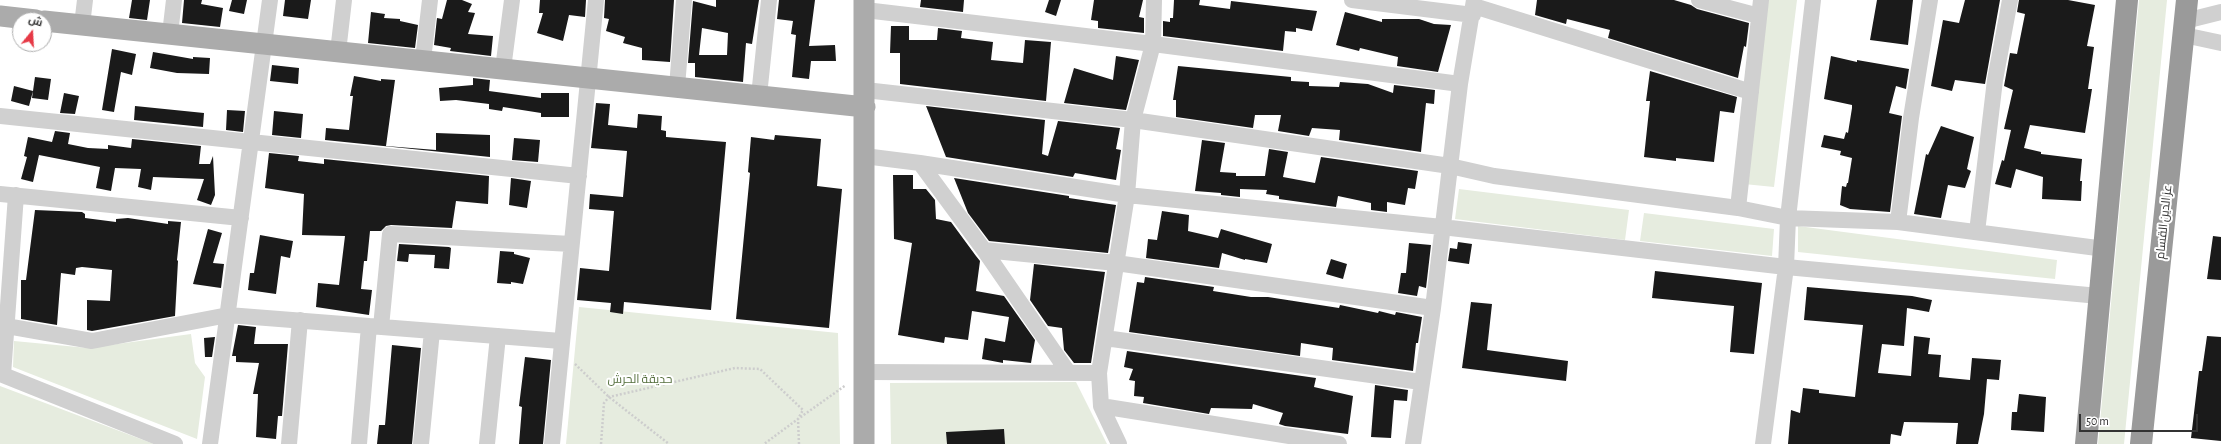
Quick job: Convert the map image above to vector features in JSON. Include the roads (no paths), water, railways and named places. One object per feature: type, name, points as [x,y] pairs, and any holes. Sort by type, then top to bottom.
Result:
[{"type":"highway","points":[[2086,444],[2127,0]]},
{"type":"highway","name":"عز الدين القسام","points":[[2141,444],[2185,18]]},
{"type":"main road","points":[[864,444],[865,5]]},
{"type":"main road","points":[[0,16],[12,17]]},
{"type":"main road","points":[[52,22],[759,96],[865,98]]},
{"type":"street","points":[[82,25],[84,0]]},
{"type":"street","points":[[170,34],[174,0]]},
{"type":"street","points":[[210,444],[270,0]]},
{"type":"street","points":[[338,52],[344,0]]},
{"type":"street","points":[[423,60],[430,0]]},
{"type":"street","points":[[503,69],[512,0]]},
{"type":"street","points":[[552,444],[571,244],[580,176],[596,0]]},
{"type":"street","points":[[677,87],[684,0]]},
{"type":"street","points":[[759,96],[769,0]]},
{"type":"street","points":[[1120,444],[1101,406],[1099,373],[1127,195],[1133,120],[1153,44],[1154,0]]},
{"type":"street","points":[[1352,0],[1474,7],[1751,92]]},
{"type":"street","points":[[1699,0],[1759,16]]},
{"type":"street","points":[[1738,208],[1761,0]]},
{"type":"street","points":[[1763,444],[1786,267],[1788,218],[1813,0]]},
{"type":"street","points":[[1898,222],[1911,118],[1930,0]]},
{"type":"street","points":[[1977,232],[1995,80],[2010,0]]},
{"type":"street","points":[[865,5],[1460,84]]},
{"type":"street","points":[[1413,444],[1433,308],[1460,84],[1474,7]]},
{"type":"street","points":[[2185,18],[2221,12]]},
{"type":"street","points":[[2185,18],[2221,43]]},
{"type":"street","points":[[865,98],[1133,120],[1450,166],[1494,176],[1738,208],[1788,218],[1898,222],[2105,248]]},
{"type":"street","points":[[0,116],[580,176]]},
{"type":"street","points":[[864,156],[920,162],[1127,195],[1442,227],[1786,267],[2099,296]]},
{"type":"street","points":[[920,162],[984,250],[1068,372]]},
{"type":"street","points":[[0,194],[241,218]]},
{"type":"street","points":[[16,195],[3,325],[3,375],[175,444]]},
{"type":"street","points":[[359,444],[375,326],[390,234],[571,244]]},
{"type":"street","points":[[984,250],[1116,263],[1433,308]]},
{"type":"street","points":[[3,325],[92,341],[228,315],[498,336],[561,345]]},
{"type":"street","points":[[289,444],[300,320]]},
{"type":"street","points":[[421,444],[432,331]]},
{"type":"street","points":[[487,444],[498,336]]},
{"type":"street","points":[[1105,338],[1421,382]]},
{"type":"street","points":[[864,372],[1099,373]]},
{"type":"street","points":[[1101,406],[1338,444]]},
{"type":"park label","name":"حديقة الحرش","points":[[640,379]]}]
